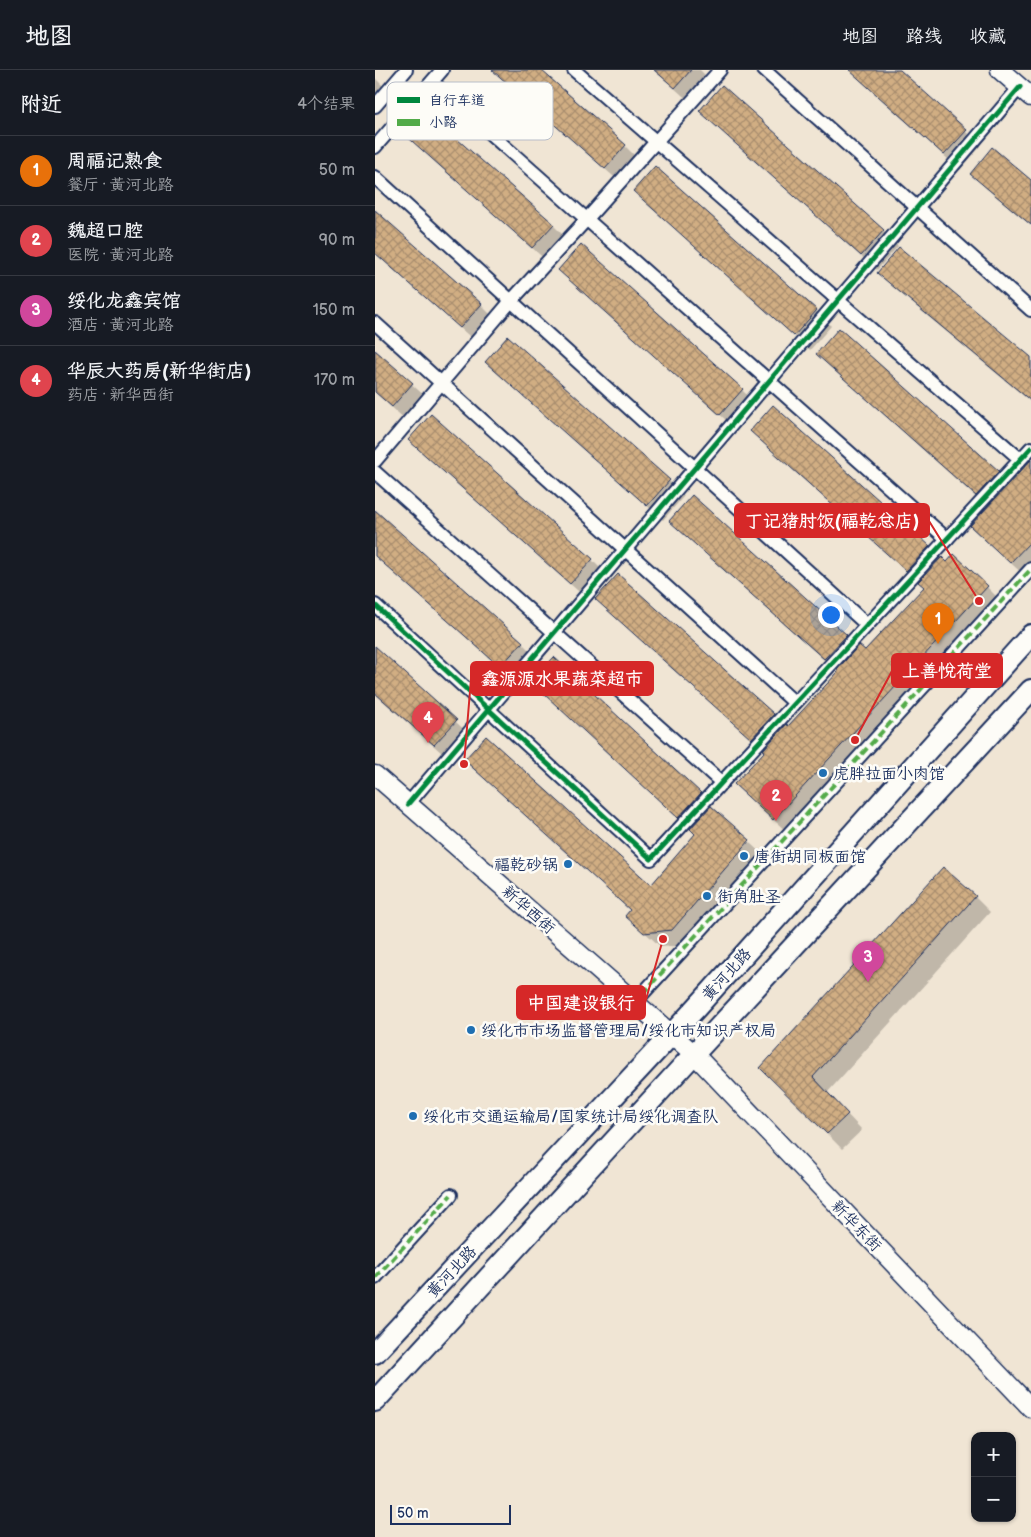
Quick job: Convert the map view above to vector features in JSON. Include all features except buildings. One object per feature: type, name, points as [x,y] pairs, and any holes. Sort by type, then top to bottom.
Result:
[{"type":"main road","points":[[1000,70],[1025,92]]},
{"type":"main road","name":"黄河北路","points":[[375,1402],[682,1044],[697,1007],[1031,635]]},
{"type":"main road","name":"黄河北路","points":[[375,1353],[1031,690]]},
{"type":"main road","name":"新华西街","points":[[375,775],[682,1044]]},
{"type":"main road","name":"新华东街","points":[[682,1044],[1031,1408]]},
{"type":"street","points":[[396,82],[406,70]]},
{"type":"street","points":[[432,82],[442,70]]},
{"type":"street","points":[[575,70],[655,142],[1020,459]]},
{"type":"street","points":[[375,461],[511,301],[720,70]]},
{"type":"street","points":[[764,70],[1031,310]]},
{"type":"street","points":[[375,106],[387,92]]},
{"type":"street","points":[[408,804],[918,208],[1025,92]]},
{"type":"street","points":[[375,147],[387,133]]},
{"type":"street","points":[[497,140],[947,539]]},
{"type":"street","points":[[375,177],[867,625]]},
{"type":"street","points":[[375,323],[795,703]]},
{"type":"street","points":[[375,605],[651,859],[1031,448]]},
{"type":"street","points":[[375,472],[722,783]]},
{"type":"street","points":[[635,1002],[1031,569]]},
{"type":"street","points":[[375,1278],[451,1195]]},
{"type":"marked path","points":[[635,1002],[1031,569]]},
{"type":"marked path","points":[[375,1278],[451,1195]]},
{"type":"cycle path","points":[[408,804],[1020,87]]},
{"type":"cycle path","points":[[375,605],[651,859],[1031,448]]},
{"type":"place","name":"丁记猪肘饭(福乾总店)","points":[[979,601]]},
{"type":"place","name":"周福记熟食","points":[[938,644]]},
{"type":"place","name":"上善悦荷堂","points":[[855,740]]},
{"type":"place","name":"华辰大药房(新华街店)","points":[[428,743]]},
{"type":"place","name":"鑫源源水果蔬菜超市","points":[[464,764]]},
{"type":"place","name":"虎胖拉面小肉馆","points":[[823,773]]},
{"type":"place","name":"魏超口腔","points":[[776,821]]},
{"type":"place","name":"唐街胡同板面馆","points":[[744,856]]},
{"type":"place","name":"福乾砂锅","points":[[568,864]]},
{"type":"place","name":"街角肚圣","points":[[707,896]]},
{"type":"place","name":"中国建设银行","points":[[663,939]]},
{"type":"place","name":"绥化龙鑫宾馆","points":[[868,982]]},
{"type":"place","name":"绥化市市场监督管理局/绥化市知识产权局","points":[[471,1030]]},
{"type":"place","name":"绥化市交通运输局/国家统计局绥化调查队","points":[[413,1116]]}]
